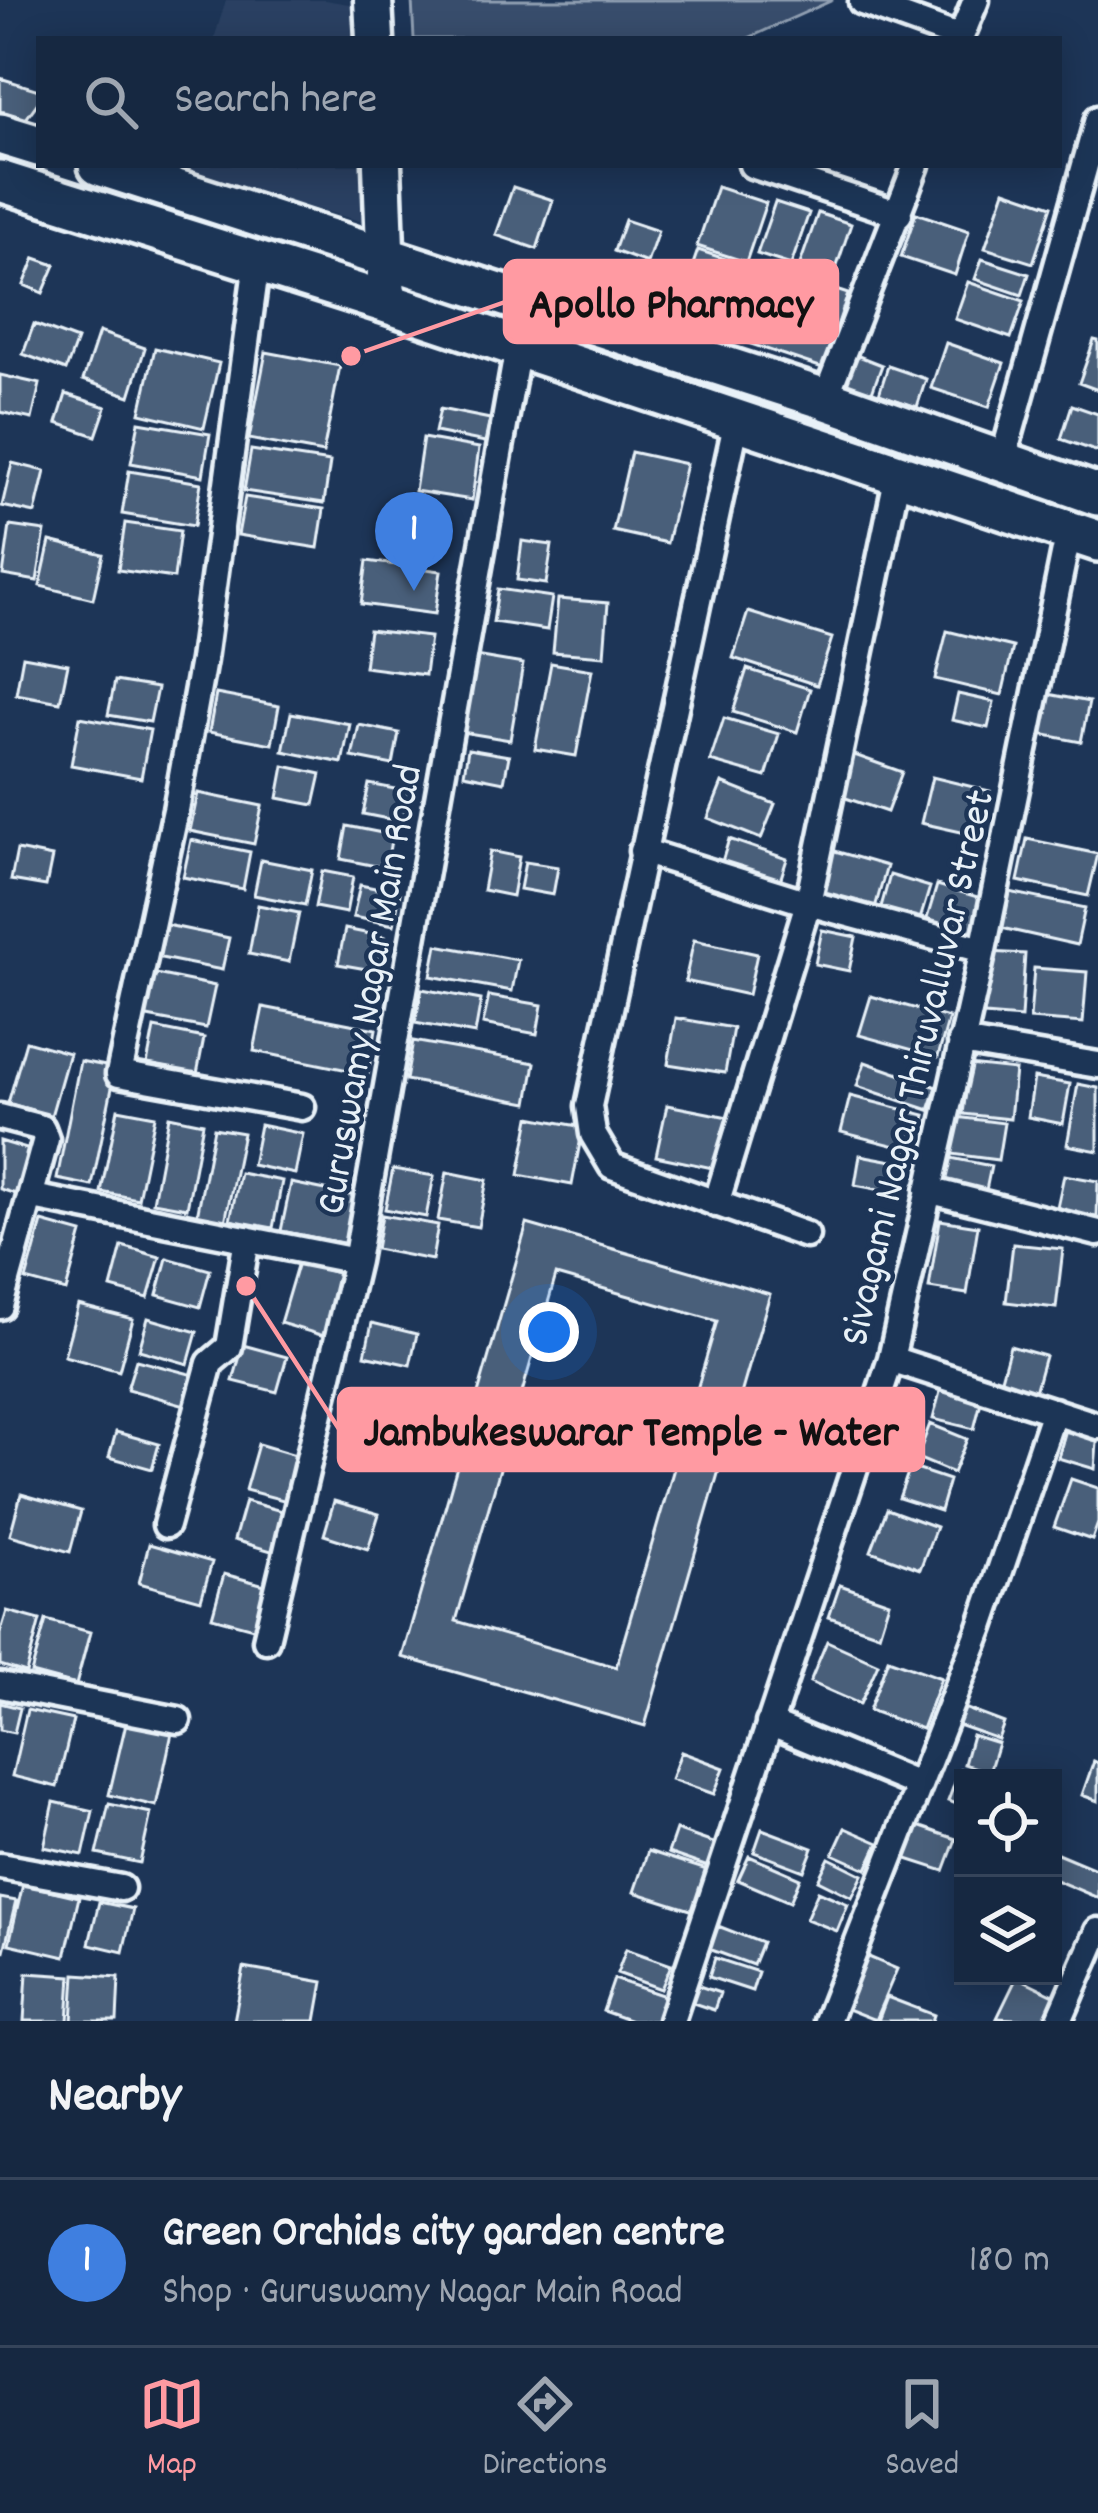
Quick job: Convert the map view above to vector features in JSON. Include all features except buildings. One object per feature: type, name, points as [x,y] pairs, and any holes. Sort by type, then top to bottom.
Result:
[{"type":"main road","points":[[0,134],[36,145]]},
{"type":"main road","points":[[108,168],[826,399],[1098,495]]},
{"type":"main road","points":[[0,181],[388,303],[1083,536]]},
{"type":"street","points":[[373,0],[375,36]]},
{"type":"street","points":[[962,36],[976,0]]},
{"type":"street","points":[[862,2],[956,36]]},
{"type":"street","points":[[1003,462],[1098,119]]},
{"type":"street","points":[[382,168],[388,303]]},
{"type":"street","points":[[761,168],[899,214]]},
{"type":"street","points":[[826,399],[915,168]]},
{"type":"street","points":[[257,262],[202,660],[176,810],[119,1075],[302,1107]]},
{"type":"street","name":"Guruswamy Nagar Main Road","points":[[266,1640],[356,1261],[518,347]]},
{"type":"street","points":[[736,420],[589,1106],[593,1134],[612,1166],[806,1235]]},
{"type":"street","points":[[716,1204],[808,903],[898,474]]},
{"type":"street","name":"Sivagami Nagar Thiruvalluvar Street","points":[[671,2021],[890,1359],[982,950],[1083,536]]},
{"type":"street","points":[[642,851],[982,950]]},
{"type":"street","points":[[961,1042],[1098,1065]]},
{"type":"street","points":[[0,1117],[36,1125],[45,1133],[33,1197],[0,1306]]},
{"type":"street","points":[[928,1190],[1098,1233]]},
{"type":"street","points":[[33,1197],[356,1261]]},
{"type":"street","points":[[166,1525],[210,1363],[229,1347],[247,1239]]},
{"type":"street","points":[[890,1359],[1098,1426]]},
{"type":"street","points":[[830,2020],[981,1627],[1054,1412]]},
{"type":"street","points":[[0,1684],[178,1720]]},
{"type":"street","points":[[769,1723],[918,1785]]},
{"type":"street","points":[[0,1866],[121,1888]]},
{"type":"street","points":[[1059,2021],[1098,1931]]},
{"type":"shaded area","points":[[226,0],[325,0],[360,6],[362,36],[215,36]]},
{"type":"shaded area","points":[[412,0],[833,0],[753,36],[414,36]]},
{"type":"shaded area","points":[[370,168],[375,225],[174,170]]},
{"type":"place","name":"Apollo Pharmacy","points":[[351,356]]},
{"type":"place","name":"Green Orchids city garden centre","points":[[414,591]]},
{"type":"place","name":"Jambukeswarar Temple - Water","points":[[246,1286]]}]
